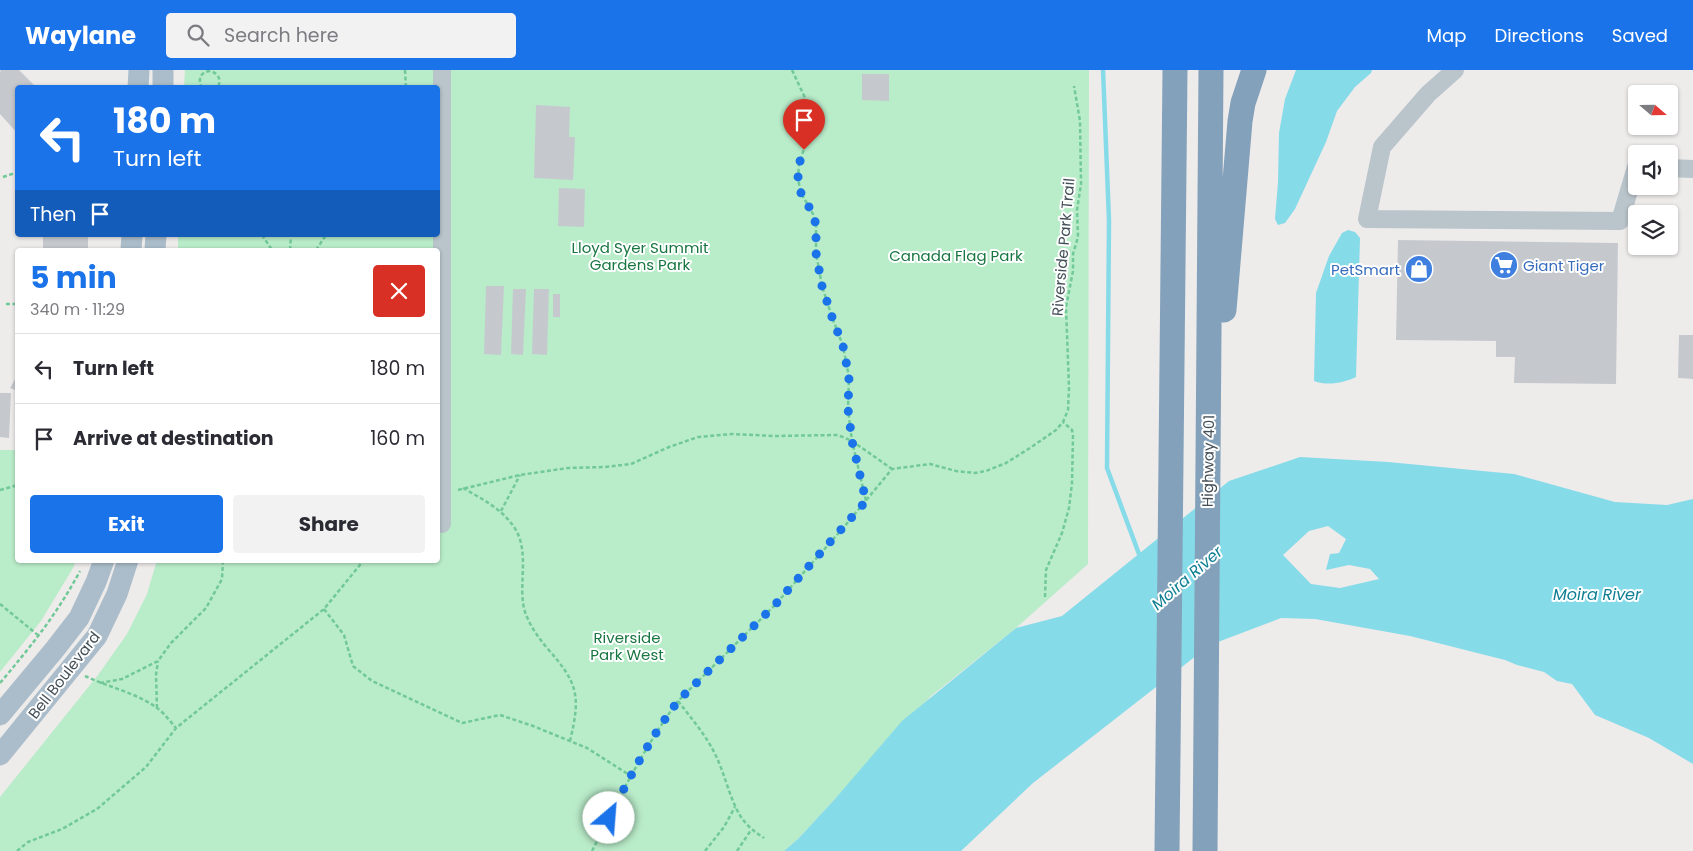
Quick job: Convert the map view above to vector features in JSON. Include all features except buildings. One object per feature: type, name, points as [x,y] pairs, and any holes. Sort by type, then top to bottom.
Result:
[{"type":"highway","points":[[1158,70],[1171,301]]},
{"type":"highway","points":[[1167,851],[1174,70]]},
{"type":"highway","name":"Highway 401","points":[[1205,851],[1208,668],[1211,70]]},
{"type":"highway","points":[[1208,447],[1225,298],[1240,121],[1243,103],[1254,70]]},
{"type":"main road","points":[[138,85],[139,70]]},
{"type":"main road","points":[[163,70],[163,85]]},
{"type":"main road","name":"Bell Boulevard","points":[[0,715],[55,650],[79,618],[103,563]]},
{"type":"main road","name":"Bell Boulevard","points":[[0,755],[97,636],[117,594],[127,563]]},
{"type":"lane","points":[[442,70],[442,524]]},
{"type":"lane","points":[[1455,70],[1428,94],[1382,147],[1367,219],[1620,221],[1628,194]]},
{"type":"lane","points":[[1678,168],[1693,169]]},
{"type":"path","points":[[405,70],[406,85]]},
{"type":"path","points":[[792,70],[807,102],[810,118],[807,140],[799,164],[798,178],[801,193],[813,214],[816,225],[816,253],[822,286],[843,346],[849,377],[848,409],[852,441],[866,501]]},
{"type":"path","points":[[201,85],[200,79],[203,71],[212,71],[218,74],[220,82],[218,85]]},
{"type":"path","name":"Riverside Park Trail","points":[[1063,422],[1068,410],[1069,388],[1066,307],[1073,271],[1073,254],[1078,237],[1077,210],[1081,184],[1080,121],[1074,86]]},
{"type":"path","points":[[3,177],[15,173]]},
{"type":"path","points":[[263,237],[271,248]]},
{"type":"path","points":[[6,304],[15,304]]},
{"type":"path","points":[[443,494],[520,474],[568,468],[631,464],[669,447],[698,437],[732,434],[774,436],[838,435],[852,441],[892,469],[930,464],[956,471],[975,473],[1006,463],[1056,430],[1063,422],[1072,430],[1073,435],[1072,483],[1062,533],[1046,570],[1045,597]]},
{"type":"path","points":[[592,851],[631,776],[678,701],[774,606],[892,469]]},
{"type":"path","points":[[501,511],[520,474]]},
{"type":"path","points":[[0,490],[15,486]]},
{"type":"path","points":[[463,488],[501,511],[515,528],[522,549],[525,611],[534,632],[562,665],[575,686],[576,714],[570,741]]},
{"type":"path","points":[[157,708],[156,675],[158,661],[171,643],[206,608],[222,579],[223,563]]},
{"type":"path","points":[[17,851],[28,842],[62,829],[97,809],[146,767],[176,728],[324,609],[362,563]]},
{"type":"path","points":[[0,683],[39,636],[65,599],[82,567]]},
{"type":"path","points":[[0,604],[39,636]]},
{"type":"path","points":[[324,609],[344,635],[353,666],[372,680],[462,723],[500,715],[587,748],[631,776]]},
{"type":"path","points":[[100,683],[122,678],[158,661]]},
{"type":"path","points":[[85,676],[126,692],[157,708],[176,728]]},
{"type":"path","points":[[678,701],[699,727],[714,752],[742,818],[764,838]]},
{"type":"path","points":[[706,851],[736,807]]},
{"type":"path","points":[[737,851],[752,829]]},
{"type":"green space","points":[[185,70],[1089,70],[1088,564],[1016,628],[931,696],[798,839],[784,851],[0,851],[0,797],[98,675],[127,634],[147,594],[156,563],[440,563],[440,248],[178,248],[178,237],[440,237],[440,85],[184,85]]},
{"type":"green space","points":[[0,450],[15,450],[15,563],[75,563],[41,621],[0,672]]},
{"type":"water","points":[[1296,70],[1372,70],[1355,87],[1337,111],[1326,142],[1295,209],[1285,223],[1278,225],[1275,219],[1279,133],[1285,99]]},
{"type":"water","points":[[1348,230],[1355,232],[1360,238],[1356,377],[1335,383],[1319,383],[1314,381],[1316,293],[1329,256],[1342,233]]},
{"type":"water","name":"Moira River","points":[[1300,457],[1388,462],[1514,474],[1615,502],[1667,505],[1693,499],[1693,764],[1649,738],[1595,715],[1572,684],[1557,681],[1544,672],[1410,636],[1315,619],[1281,618],[1210,645],[1033,783],[961,851],[784,851],[798,839],[835,799],[902,721],[1016,628],[1062,616],[1229,481]],"holes":[[[1328,526],[1346,539],[1339,553],[1330,554],[1326,570],[1349,565],[1370,569],[1379,579],[1340,588],[1311,584],[1283,555],[1309,531]]]},
{"type":"waterway","points":[[1103,70],[1109,220],[1107,468],[1139,554]]},
{"type":"place","name":"Giant Tiger","points":[[1504,265]]},
{"type":"place","name":"PetSmart","points":[[1419,269]]},
{"type":"route","points":[[609,818],[625,785],[678,701],[774,606],[866,501],[852,441],[848,409],[849,377],[843,346],[822,286],[816,253],[816,225],[813,214],[801,193],[798,178],[799,164],[804,150]]},
{"type":"park label","name":"Canada Flag Park","points":[[956,255]]},
{"type":"park label","name":"Lloyd Syer Summit Gardens Park","points":[[640,256]]},
{"type":"park label","name":"Riverside Park West","points":[[627,646]]}]
